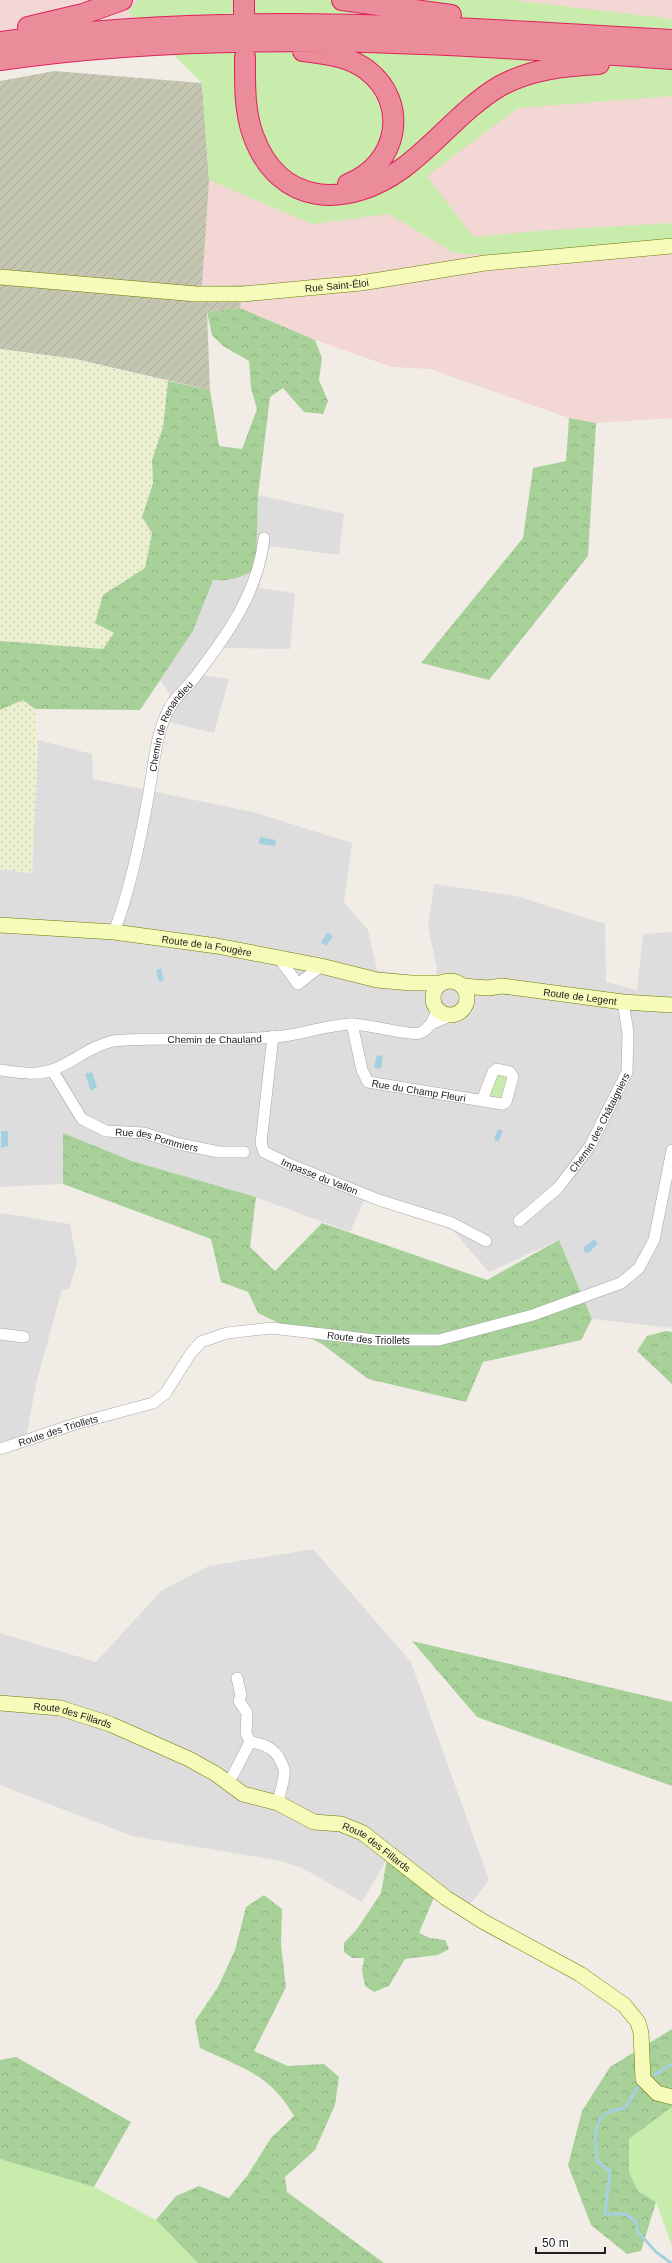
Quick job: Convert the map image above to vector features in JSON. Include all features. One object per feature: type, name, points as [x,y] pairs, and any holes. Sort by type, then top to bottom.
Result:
[{"type":"highway","points":[[0,34],[83,14],[122,0]]},
{"type":"highway","points":[[342,0],[614,37]]},
{"type":"highway","points":[[0,42],[136,28],[248,23],[417,26],[672,40]]},
{"type":"highway","points":[[0,60],[91,50],[289,40],[420,43],[672,59]]},
{"type":"highway","points":[[230,42],[331,55],[348,60],[367,70],[382,85],[392,110],[392,136],[387,151],[378,165],[358,180],[332,188],[310,185],[287,173],[266,147],[257,123],[247,56],[248,117],[261,153],[271,167],[286,182],[310,194],[325,196],[347,194],[361,190],[392,175],[416,158],[474,104],[500,86],[523,75],[562,67],[672,59]]},
{"type":"street","name":"Rue Saint-Éloi","points":[[0,277],[196,294],[243,294],[361,283],[492,262],[672,246]]},
{"type":"street","name":"Chemin de Renandieu","points":[[114,932],[120,915],[144,817],[159,738],[170,706],[188,686],[226,637],[249,595],[262,556],[264,538]]},
{"type":"street","name":"Route de la Fougère","points":[[0,925],[114,932],[217,946],[278,957],[367,978],[411,983],[442,984]]},
{"type":"street","points":[[278,957],[298,984],[321,966]]},
{"type":"street","points":[[466,1003],[466,994],[462,986],[452,981],[442,984],[435,990],[441,1007],[460,1011],[466,1003],[488,988]]},
{"type":"street","name":"Route de la Fougère","points":[[411,983],[441,1007]]},
{"type":"street","name":"Route de Legent","points":[[462,986],[488,988],[502,986],[623,1002],[672,1005]]},
{"type":"street","name":"Chemin des Châtaigniers","points":[[519,1220],[558,1188],[590,1146],[627,1072],[628,1033],[623,1002]]},
{"type":"street","name":"Chemin de Chauland","points":[[0,1070],[35,1073],[52,1070],[96,1046],[113,1041],[273,1036],[352,1024],[369,1025],[412,1034],[420,1033],[431,1024],[441,1007]]},
{"type":"street","name":"Rue du Champ Fleuri","points":[[352,1024],[362,1070],[368,1082],[482,1100]]},
{"type":"street","name":"Impasse du Vallon","points":[[273,1036],[262,1135],[264,1152],[289,1164],[379,1200],[452,1223],[486,1241]]},
{"type":"street","name":"Rue des Pommiers","points":[[52,1070],[82,1119],[106,1131],[144,1133],[179,1144],[219,1152],[244,1152]]},
{"type":"street","name":"Route des Triollets","points":[[0,1449],[75,1424],[152,1403],[165,1394],[191,1354],[201,1342],[227,1333],[249,1328],[270,1328],[375,1340],[439,1340],[533,1315],[621,1282],[639,1268],[654,1240],[672,1150]]},
{"type":"street","points":[[0,1334],[24,1336]]},
{"type":"street","points":[[237,1678],[241,1695],[239,1701],[247,1713],[246,1733],[250,1742]]},
{"type":"street","name":"Route des Fillards","points":[[0,1703],[60,1708],[110,1724],[189,1759],[243,1794],[278,1803],[314,1822],[341,1824],[363,1833],[452,1902],[484,1922],[598,1985],[624,2005],[638,2022],[641,2033],[643,2079],[657,2093],[672,2097]]},
{"type":"street","points":[[226,1783],[233,1775],[250,1742]]},
{"type":"street","points":[[250,1742],[267,1744],[274,1752],[284,1770],[278,1803]]},
{"type":"shaded area","points":[[0,0],[672,0],[672,418],[596,423],[569,418],[430,369],[392,367],[315,340],[240,308],[244,285],[202,286],[216,34],[0,37]]},
{"type":"shaded area","points":[[54,71],[202,83],[209,180],[202,286],[244,285],[240,308],[207,312],[210,390],[75,359],[0,349],[0,81]]},
{"type":"shaded area","points":[[0,349],[75,359],[168,381],[163,427],[152,460],[153,483],[142,517],[152,533],[145,568],[125,580],[95,623],[114,633],[103,649],[0,641]]},
{"type":"shaded area","points":[[258,495],[344,514],[339,555],[270,546],[259,588],[295,593],[290,649],[224,648],[202,675],[229,679],[214,733],[169,722],[169,693],[160,680],[193,631],[213,580],[224,581],[256,569]]},
{"type":"shaded area","points":[[23,700],[35,709],[38,740],[32,873],[0,869],[0,710]]},
{"type":"shaded area","points":[[38,740],[92,754],[93,779],[253,812],[352,843],[344,902],[368,930],[377,970],[436,979],[437,968],[428,927],[434,884],[516,896],[605,924],[606,982],[637,990],[643,934],[672,932],[672,1328],[592,1319],[559,1240],[489,1272],[448,1225],[364,1201],[350,1232],[255,1197],[132,1161],[63,1134],[63,1184],[0,1187],[0,869],[32,873]]},
{"type":"shaded area","points":[[0,1213],[70,1224],[77,1263],[69,1289],[62,1289],[36,1384],[25,1443],[0,1454]]},
{"type":"shaded area","points":[[313,1549],[411,1662],[489,1880],[462,1915],[387,1859],[362,1902],[302,1868],[281,1861],[132,1836],[0,1785],[0,1633],[96,1662],[162,1590],[209,1566]]},
{"type":"green space","points":[[138,0],[512,0],[672,19],[672,96],[518,108],[427,176],[473,237],[536,231],[672,223],[672,240],[482,255],[454,253],[389,214],[312,224],[209,180],[202,83],[128,11]]},
{"type":"green space","points":[[240,308],[315,340],[322,358],[319,380],[328,401],[323,414],[304,412],[283,388],[270,397],[258,495],[256,569],[236,578],[213,580],[193,631],[140,710],[35,709],[23,700],[0,710],[0,641],[103,649],[114,633],[95,623],[103,595],[145,568],[152,533],[142,517],[153,483],[152,460],[163,427],[168,381],[210,390],[219,446],[242,449],[257,409],[251,388],[249,361],[223,346],[212,335],[207,312]]},
{"type":"green space","points":[[569,418],[596,423],[588,556],[489,680],[421,663],[523,538],[533,468],[566,461]]},
{"type":"green space","points":[[502,1075],[509,1081],[500,1098],[492,1097],[490,1093],[498,1076]]},
{"type":"green space","points":[[63,1133],[132,1161],[256,1197],[250,1247],[275,1271],[322,1223],[487,1280],[559,1240],[592,1319],[581,1340],[483,1362],[466,1402],[368,1379],[322,1344],[258,1313],[248,1292],[221,1282],[211,1239],[63,1184]]},
{"type":"green space","points":[[666,1331],[672,1332],[672,1384],[637,1351],[647,1336]]},
{"type":"green space","points":[[412,1641],[672,1702],[672,1786],[477,1717]]},
{"type":"green space","points":[[387,1859],[435,1895],[419,1933],[430,1938],[445,1940],[449,1949],[438,1955],[405,1959],[389,1986],[374,1992],[365,1986],[362,1971],[364,1958],[352,1958],[344,1952],[344,1943],[357,1929],[381,1893]]},
{"type":"green space","points":[[264,1895],[282,1909],[281,1945],[286,1987],[254,2051],[288,2066],[324,2064],[339,2077],[335,2105],[315,2150],[285,2177],[287,2192],[384,2263],[198,2263],[156,2220],[176,2196],[199,2186],[229,2198],[247,2176],[271,2138],[294,2116],[285,2102],[265,2081],[242,2067],[200,2048],[195,2021],[218,1987],[235,1950],[246,1907]]},
{"type":"green space","points":[[672,2029],[672,2107],[629,2139],[629,2172],[638,2191],[656,2202],[641,2251],[627,2254],[591,2225],[568,2165],[582,2111],[610,2067]]},
{"type":"green space","points":[[16,2057],[131,2122],[94,2187],[0,2159],[0,2060]]},
{"type":"green space","points":[[672,2107],[672,2246],[656,2202],[638,2191],[629,2172],[629,2139]]},
{"type":"green space","points":[[0,2159],[94,2187],[156,2220],[198,2263],[0,2263]]},
{"type":"water","points":[[260,837],[276,840],[275,846],[259,844]]},
{"type":"water","points":[[328,932],[333,936],[326,946],[321,942]]},
{"type":"water","points":[[161,969],[164,980],[159,982],[156,971]]},
{"type":"water","points":[[377,1055],[383,1056],[381,1068],[378,1069],[374,1067]]},
{"type":"water","points":[[92,1072],[97,1087],[91,1091],[85,1074]]},
{"type":"water","points":[[498,1129],[503,1131],[499,1141],[496,1141],[494,1139]]},
{"type":"water","points":[[1,1131],[8,1131],[8,1146],[1,1148]]},
{"type":"water","points":[[594,1239],[598,1244],[588,1253],[585,1253],[583,1248]]},
{"type":"waterway","points":[[655,2075],[672,2064]]},
{"type":"waterway","points":[[640,2084],[625,2108],[607,2113],[602,2117],[597,2128],[597,2161],[610,2171],[605,2214],[625,2214],[636,2221],[638,2232],[656,2252],[671,2263]]}]
